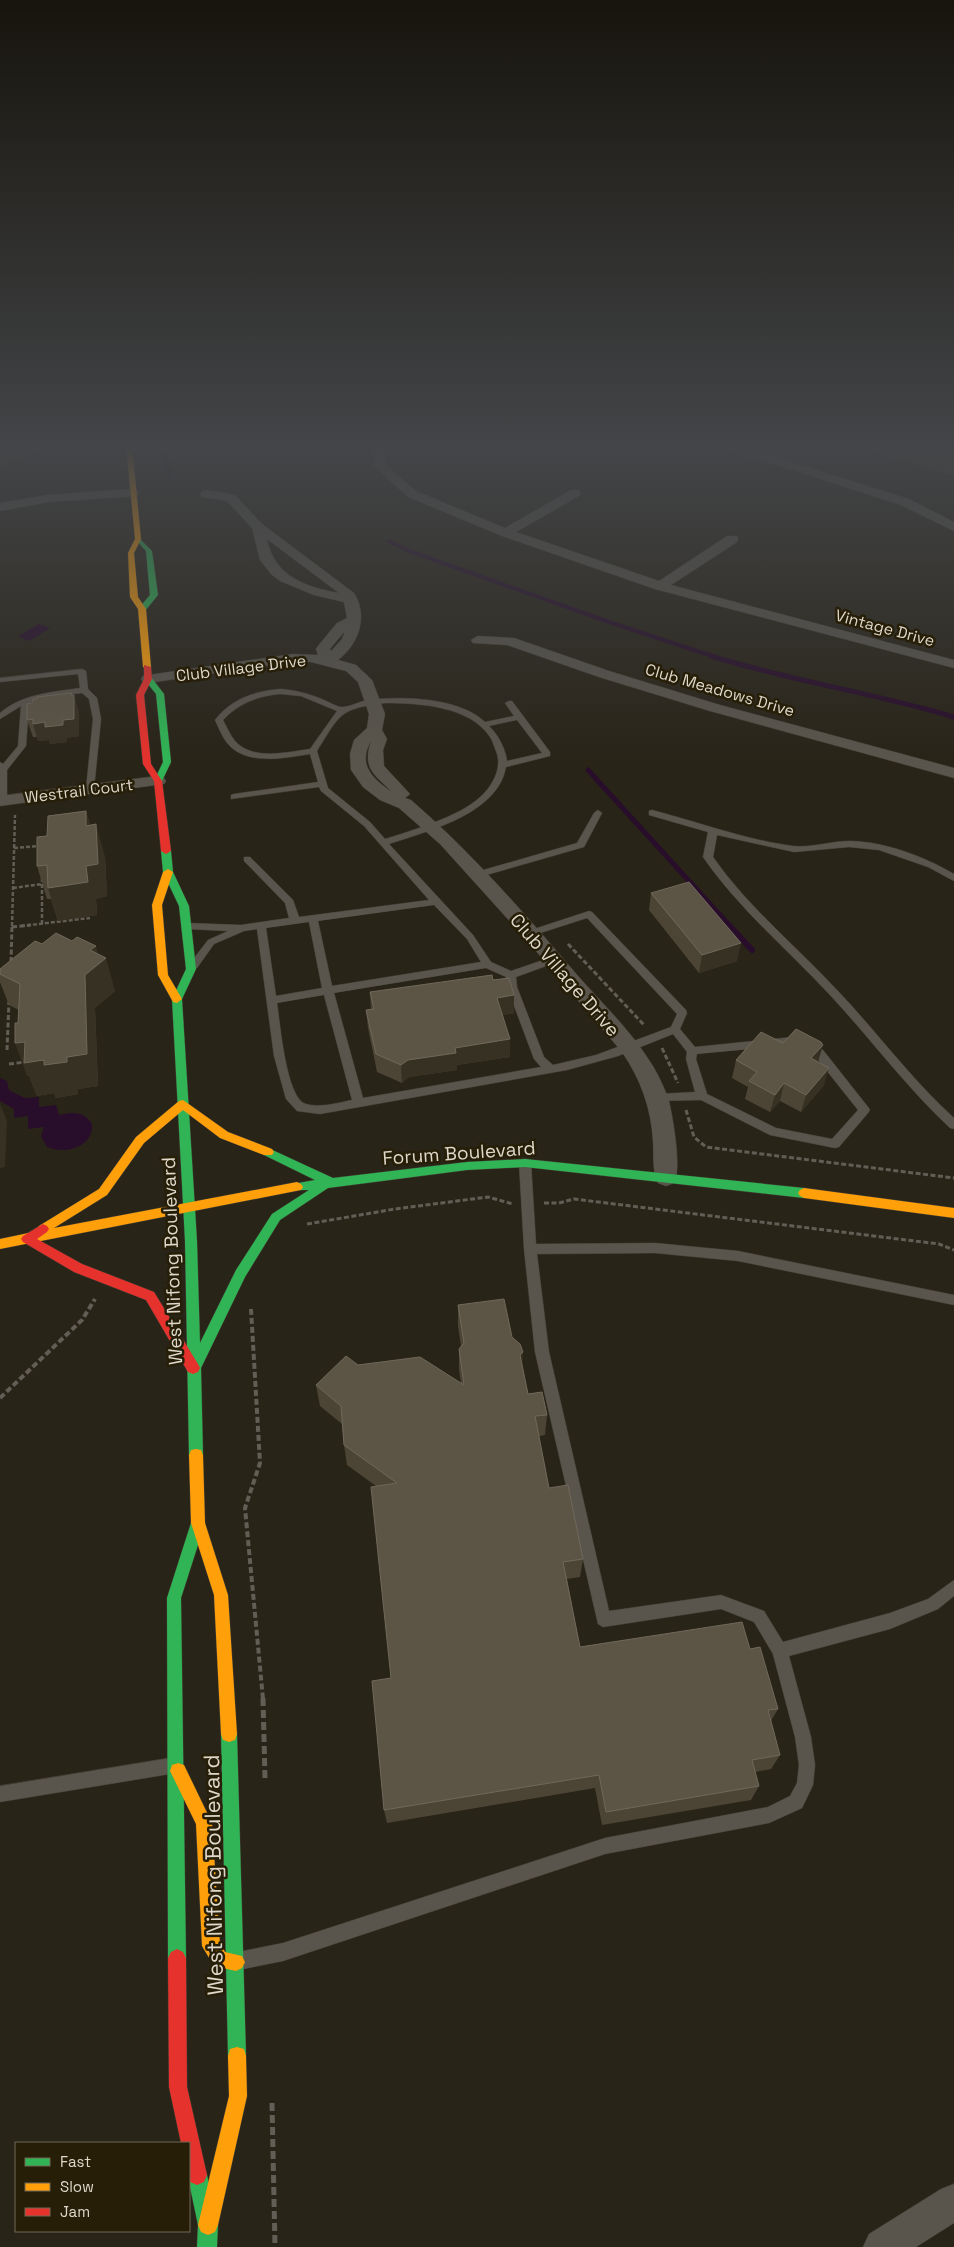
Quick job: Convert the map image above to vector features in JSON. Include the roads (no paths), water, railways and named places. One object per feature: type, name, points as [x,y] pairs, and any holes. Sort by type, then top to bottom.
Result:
[{"type":"main road","name":"West Nifong Boulevard","points":[[133,550],[131,553],[134,597],[142,609],[148,679],[140,695],[147,764],[158,781],[168,872],[184,906],[187,926],[190,969],[178,999],[190,1206],[198,1523],[221,1595],[231,1759],[238,2096],[208,2225]]},
{"type":"main road","name":"West Nifong Boulevard","points":[[142,609],[154,595],[148,550]]},
{"type":"main road","name":"West Nifong Boulevard","points":[[148,679],[160,694],[167,762],[158,781]]},
{"type":"main road","name":"West Nifong Boulevard","points":[[168,872],[157,904],[163,975],[178,999]]},
{"type":"main road","points":[[194,1369],[150,1296],[78,1268],[27,1239],[103,1192],[140,1140],[183,1104],[224,1135],[272,1154],[330,1182]]},
{"type":"main road","name":"Forum Boulevard","points":[[0,1244],[190,1206],[330,1182],[467,1166],[525,1163],[666,1177],[954,1213]]},
{"type":"main road","points":[[194,1369],[240,1274],[276,1217],[330,1182]]},
{"type":"main road","name":"West Nifong Boulevard","points":[[190,2142],[178,2087],[174,1598],[198,1523]]},
{"type":"main road","points":[[175,1766],[204,1823],[210,1946],[220,1960],[236,1962]]},
{"type":"main road","name":"West Nifong Boulevard","points":[[190,2142],[208,2225],[208,2247]]},
{"type":"street","points":[[264,550],[270,565],[299,585],[332,597],[350,599]]},
{"type":"street","points":[[290,550],[347,593],[355,610],[354,627],[341,652],[328,660]]},
{"type":"street","name":"Vintage Drive","points":[[555,550],[660,586],[954,664]]},
{"type":"street","points":[[660,586],[715,550]]},
{"type":"street","name":"Club Meadows Drive","points":[[478,640],[510,640],[604,674],[715,708],[954,773]]},
{"type":"street","name":"Club Village Drive","points":[[148,679],[293,658],[328,660],[351,668],[359,674],[365,680],[377,714],[374,730],[362,740],[358,754],[359,770],[369,784],[386,796],[405,804],[432,826],[531,933],[629,1047],[644,1068],[658,1098],[664,1139],[666,1177]]},
{"type":"street","name":"Westrail Court","points":[[2,801],[158,781]]},
{"type":"street","points":[[882,2247],[954,2202]]},
{"type":"lane","points":[[0,680],[82,671],[84,690],[93,698],[98,719],[90,790]]},
{"type":"lane","points":[[0,718],[25,701],[43,696],[84,690]]},
{"type":"lane","points":[[342,710],[313,698],[290,692],[263,694],[248,699],[227,710],[219,720],[232,743],[243,753],[272,756],[313,751],[342,710],[373,701],[421,701],[457,710],[484,725],[494,737],[501,750],[503,765],[496,783],[477,805],[432,826],[384,843]]},
{"type":"lane","points":[[2,801],[2,768],[22,746],[25,701]]},
{"type":"lane","points":[[503,765],[547,754],[508,703]]},
{"type":"lane","points":[[484,725],[519,718]]},
{"type":"lane","points":[[313,751],[324,789],[367,824],[470,937],[487,964],[511,975],[553,960]]},
{"type":"lane","points":[[234,797],[322,784]]},
{"type":"lane","points":[[476,875],[581,845],[598,813]]},
{"type":"lane","points":[[652,813],[713,831],[794,849],[848,844],[880,847],[931,865],[954,878]]},
{"type":"lane","points":[[713,831],[708,857],[723,880],[834,993],[927,1101],[954,1125]]},
{"type":"lane","points":[[247,860],[290,902],[295,921]]},
{"type":"lane","points":[[187,926],[241,928],[437,902]]},
{"type":"lane","points":[[261,925],[279,1056],[286,1084],[292,1099],[301,1108],[320,1110],[551,1069],[585,1061],[629,1047],[675,1029],[682,1013],[589,914],[531,933]]},
{"type":"lane","points":[[313,918],[328,990],[358,1102]]},
{"type":"lane","points":[[190,969],[211,942],[241,928]]},
{"type":"lane","points":[[271,1000],[487,964]]},
{"type":"lane","points":[[511,975],[512,988],[539,1059],[551,1069]]},
{"type":"lane","points":[[675,1029],[692,1051],[691,1059],[702,1096]]},
{"type":"lane","points":[[658,1098],[702,1096],[774,1132],[836,1144],[864,1110],[819,1053],[793,1041],[692,1051]]},
{"type":"lane","points":[[236,1962],[283,1952],[605,1846],[769,1815],[796,1802],[805,1785],[807,1765],[803,1737],[780,1651],[759,1616],[721,1602],[603,1619],[542,1352],[530,1249],[525,1163]]},
{"type":"lane","points":[[530,1249],[655,1248],[738,1256],[954,1300]]},
{"type":"lane","points":[[780,1651],[890,1621],[933,1604],[954,1587]]},
{"type":"lane","points":[[0,1794],[175,1766]]},
{"type":"waterway","points":[[407,550],[609,622],[715,657]]},
{"type":"waterway","points":[[711,656],[771,673],[894,701],[954,717]]},
{"type":"waterway","points":[[588,770],[730,926]]},
{"type":"waterway","points":[[729,925],[752,950]]}]
